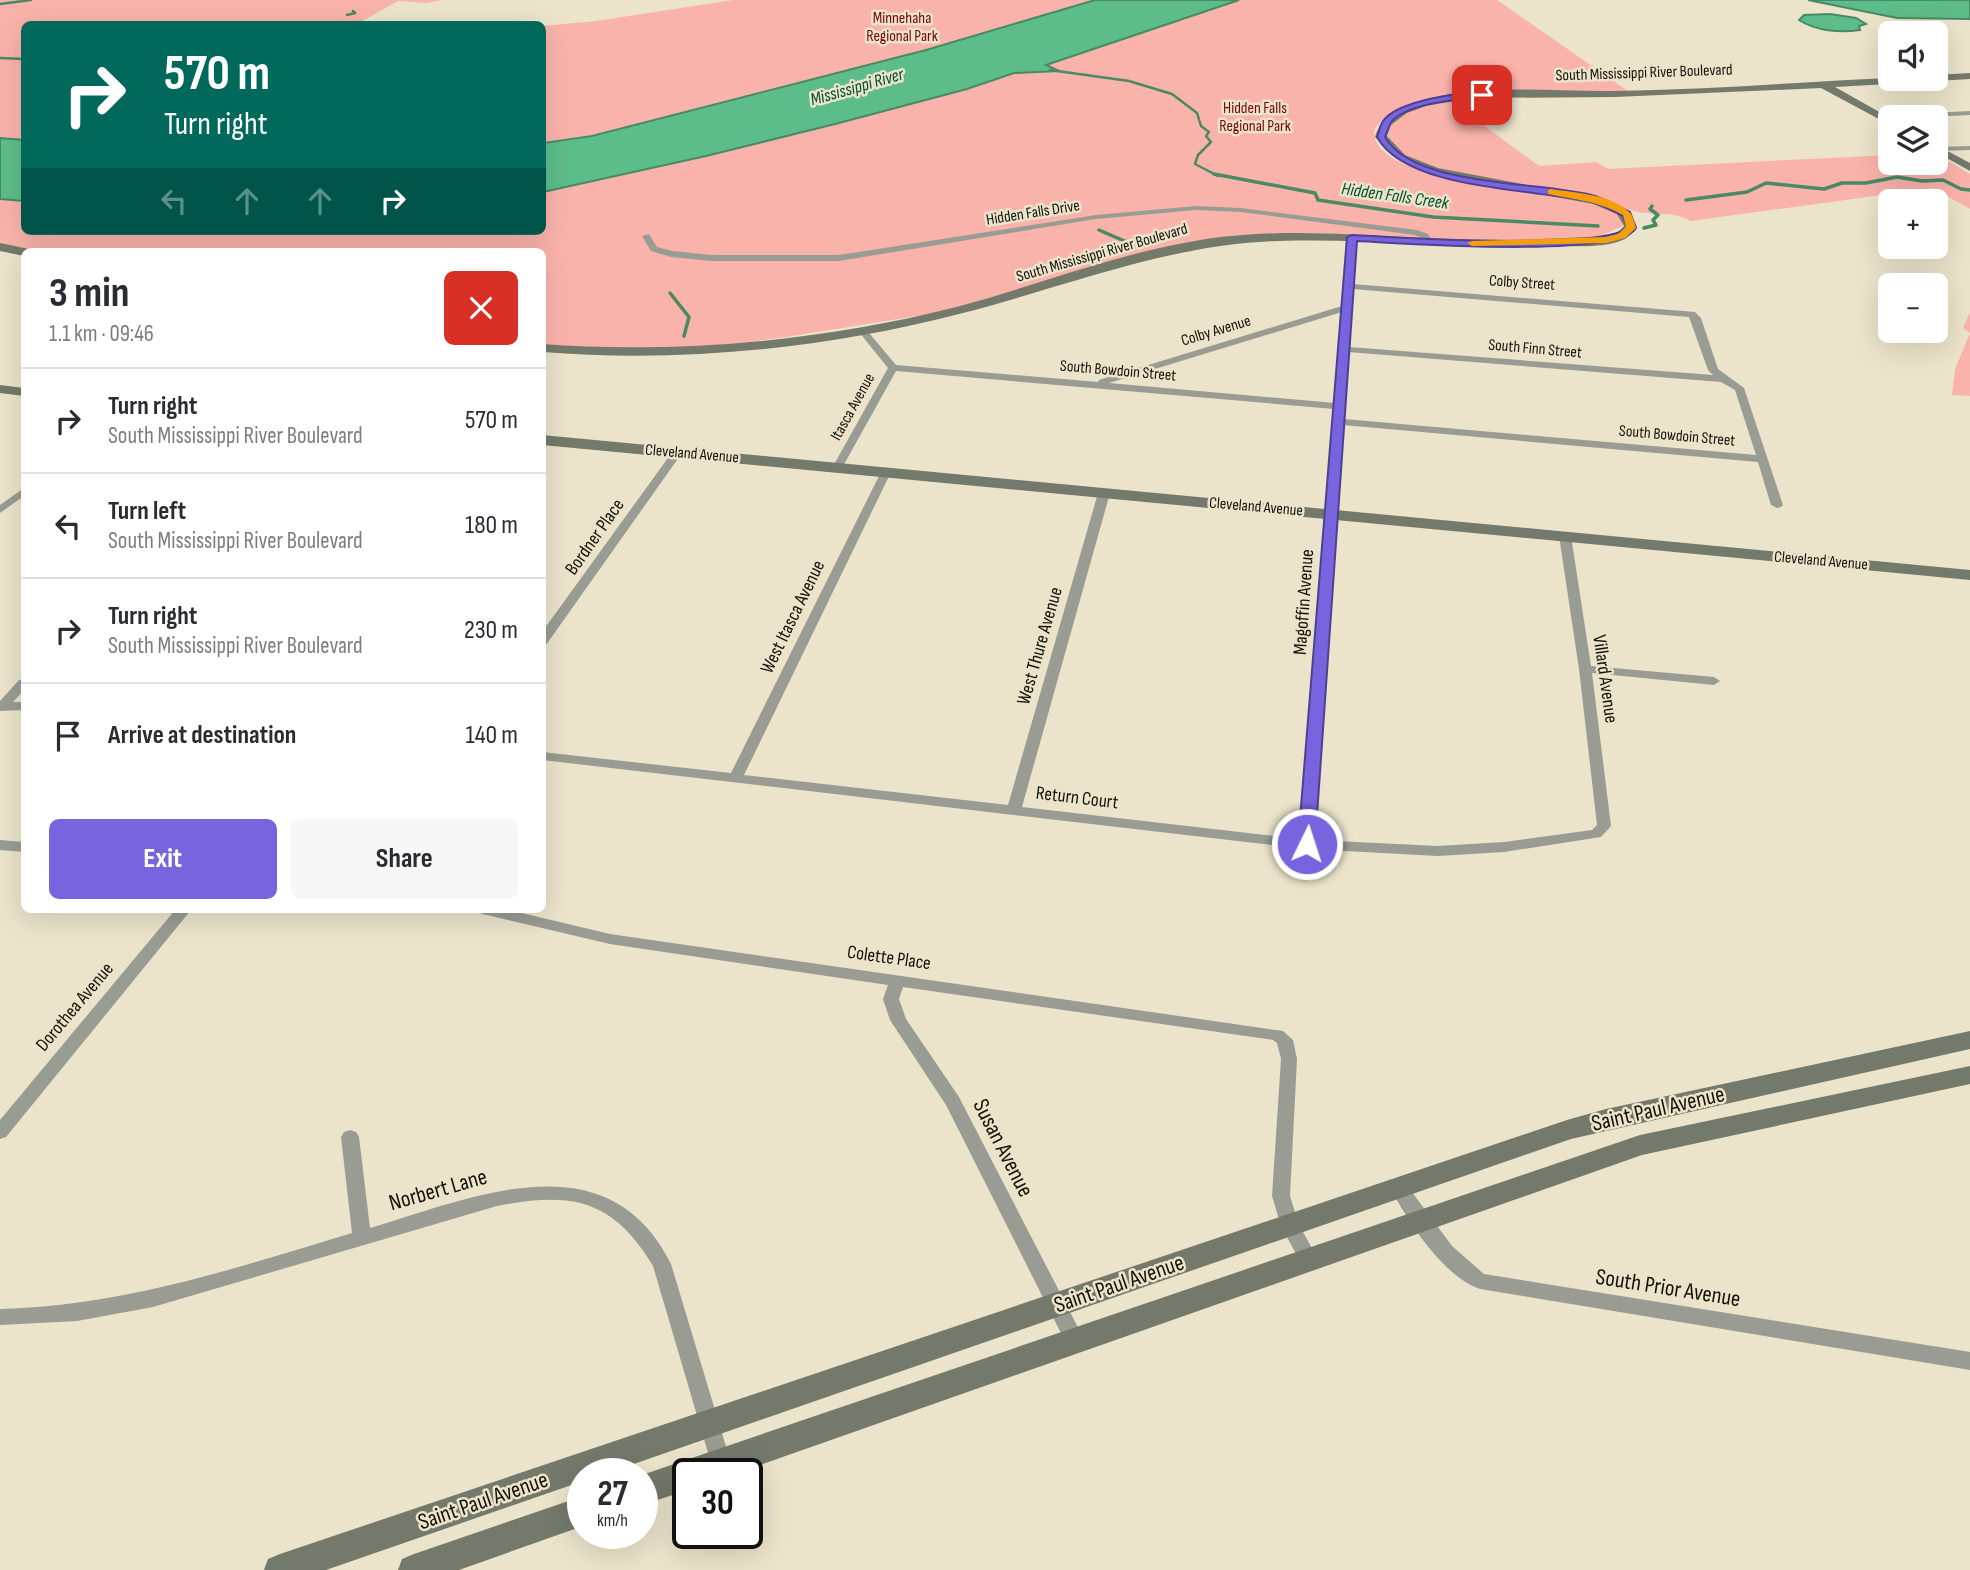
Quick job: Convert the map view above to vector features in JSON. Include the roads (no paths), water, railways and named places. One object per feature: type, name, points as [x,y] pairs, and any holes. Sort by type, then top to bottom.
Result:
[{"type":"street","points":[[1948,77],[1970,76]]},
{"type":"street","name":"South Mississippi River Boulevard","points":[[546,348],[608,354],[679,353],[750,347],[862,330],[971,307],[1186,246],[1265,237],[1352,237],[1511,243],[1606,240],[1629,232],[1632,223],[1620,209],[1593,198],[1462,179],[1406,161],[1386,146],[1381,137],[1388,121],[1412,107],[1439,100],[1482,95],[1616,94],[1878,81]]},
{"type":"street","points":[[1822,84],[1878,114]]},
{"type":"street","points":[[1948,115],[1970,113]]},
{"type":"street","points":[[1948,148],[1970,148]]},
{"type":"street","points":[[1948,155],[1970,168]]},
{"type":"street","name":"Hidden Falls Drive","points":[[646,236],[654,249],[671,254],[712,258],[827,258],[898,250],[1096,217],[1196,208],[1252,211],[1417,233],[1425,236],[1429,242]]},
{"type":"street","name":"Magoffin Avenue","points":[[1307,844],[1352,237]]},
{"type":"street","points":[[0,247],[21,251]]},
{"type":"street","name":"Colby Street","points":[[1349,286],[1692,314],[1696,318],[1713,370],[1723,379]]},
{"type":"street","name":"Colby Avenue","points":[[1095,385],[1346,308]]},
{"type":"street","name":"Itasca Avenue","points":[[837,468],[893,368],[862,330]]},
{"type":"street","name":"South Finn Street","points":[[1343,349],[1723,379]]},
{"type":"street","name":"South Bowdoin Street","points":[[893,368],[1340,406]]},
{"type":"street","points":[[1723,379],[1740,388],[1777,505]]},
{"type":"street","points":[[0,389],[21,392]]},
{"type":"street","name":"South Bowdoin Street","points":[[1339,422],[1762,459]]},
{"type":"street","name":"Cleveland Avenue","points":[[546,440],[1967,574]]},
{"type":"street","name":"Bordner Place","points":[[546,636],[677,453]]},
{"type":"street","name":"West Itasca Avenue","points":[[735,779],[886,472]]},
{"type":"street","points":[[0,510],[21,493]]},
{"type":"street","name":"West Thure Avenue","points":[[1014,810],[1104,493]]},
{"type":"street","name":"Villard Avenue","points":[[1565,536],[1604,826]]},
{"type":"street","points":[[1585,669],[1714,681]]},
{"type":"street","points":[[1,707],[21,686]]},
{"type":"street","points":[[1,707],[21,706]]},
{"type":"street","name":"Return Court","points":[[546,756],[1307,844],[1464,850],[1596,834],[1604,826]]},
{"type":"street","points":[[0,845],[21,847]]},
{"type":"street","name":"Dorothea Avenue","points":[[0,1132],[181,913]]},
{"type":"street","name":"Colette Place","points":[[501,913],[610,939],[1277,1035],[1285,1040],[1289,1059],[1281,1196],[1290,1226]]},
{"type":"street","name":"Susan Avenue","points":[[898,980],[891,999],[898,1020],[953,1102],[1075,1341]]},
{"type":"street","name":"Saint Paul Avenue","points":[[280,1570],[1606,1119],[1970,1040]]},
{"type":"street","name":"Saint Paul Avenue","points":[[735,1458],[1640,1145],[1970,1074]]},
{"type":"street","points":[[350,1137],[362,1237]]},
{"type":"street","name":"South Prior Avenue","points":[[1400,1189],[1448,1258],[1480,1282],[1970,1361]]},
{"type":"street","name":"Norbert Lane","points":[[0,1317],[62,1314],[182,1293],[362,1237],[520,1194],[576,1195],[596,1199],[621,1211],[645,1235],[662,1264],[718,1458]]},
{"type":"street","points":[[1290,1226],[1309,1259]]},
{"type":"street","name":"Saint Paul Avenue","points":[[414,1570],[567,1517]]},
{"type":"water","name":"Mississippi River","points":[[1095,0],[1239,0],[1046,65],[1059,71],[1014,73],[967,89],[839,123],[546,191],[546,143],[592,136],[926,50]]},
{"type":"water","points":[[1808,0],[1970,0],[1970,19],[1897,18]]},
{"type":"water","points":[[1830,14],[1856,18],[1866,24],[1859,26],[1860,30],[1836,31],[1813,27],[1799,20],[1804,15]]},
{"type":"water","points":[[0,138],[21,140],[21,201],[0,199]]},
{"type":"waterway","points":[[0,4],[31,0]]},
{"type":"waterway","points":[[347,15],[355,13],[353,11]]},
{"type":"waterway","points":[[0,58],[21,59]]},
{"type":"waterway","name":"Hidden Falls Creek","points":[[1050,70],[1129,81],[1172,94],[1197,113],[1201,126],[1209,132],[1206,136],[1211,142],[1198,155],[1195,164],[1214,174]]},
{"type":"waterway","name":"Hidden Falls Creek","points":[[1214,174],[1315,193],[1318,200],[1433,217],[1598,226]]},
{"type":"waterway","name":"Hidden Falls Creek","points":[[1214,174],[1218,176]]},
{"type":"waterway","name":"Hidden Falls Creek","points":[[1686,200],[1747,192],[1766,183],[1824,189],[1842,183],[1866,183],[1897,177],[1922,181],[1943,180],[1961,189],[1970,190]]},
{"type":"waterway","name":"Hidden Falls Creek","points":[[1644,228],[1656,225],[1653,220],[1658,215],[1650,209],[1652,206]]},
{"type":"waterway","points":[[1099,230],[1129,243]]},
{"type":"waterway","points":[[670,293],[689,317],[684,336]]},
{"type":"park label","name":"Minnehaha Regional Park","points":[[902,27]]},
{"type":"park label","name":"Hidden Falls Regional Park","points":[[1255,117]]}]
